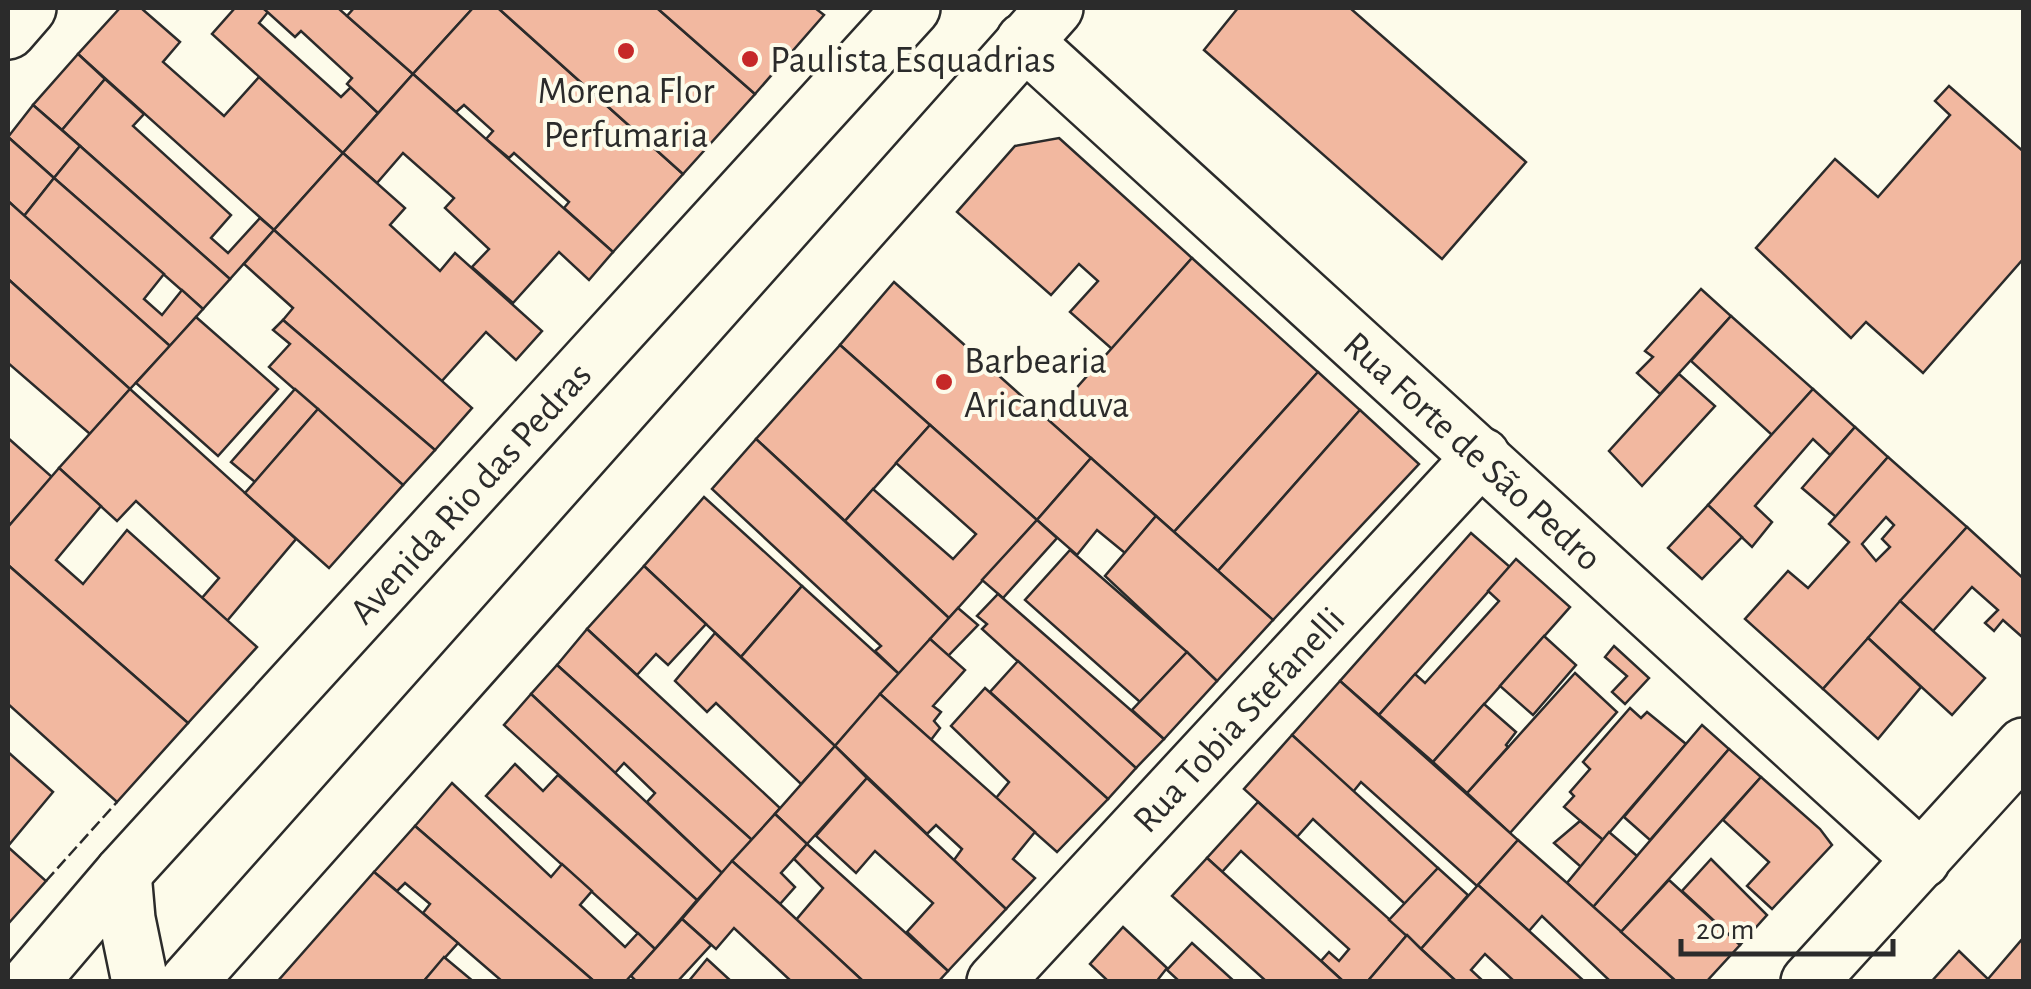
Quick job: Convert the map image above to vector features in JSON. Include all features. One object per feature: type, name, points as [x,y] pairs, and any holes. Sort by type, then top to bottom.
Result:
[{"type":"main road","points":[[8,31],[28,8]]},
{"type":"main road","name":"Avenida Rio das Pedras","points":[[30,982],[123,873],[912,8]]},
{"type":"main road","points":[[188,982],[1039,24]]},
{"type":"main road","name":"Rua Forte de São Pedro","points":[[1039,24],[1482,456],[1922,860]]},
{"type":"main road","name":"Rua Tobia Stefanelli","points":[[996,982],[1482,456]]},
{"type":"main road","points":[[1809,982],[2024,746]]},
{"type":"main road","points":[[123,873],[140,982]]},
{"type":"building","points":[[120,8],[141,8],[180,42],[163,62],[224,116],[259,77],[343,153],[274,230],[78,54]]},
{"type":"building","points":[[235,8],[263,8],[268,12],[259,23],[341,97],[351,87],[378,113],[343,153],[212,34]]},
{"type":"building","points":[[263,8],[338,8],[413,74],[378,113],[347,84],[352,78],[301,31],[295,37]]},
{"type":"building","points":[[354,8],[473,8],[413,74],[347,16]]},
{"type":"building","points":[[473,8],[498,8],[683,174],[613,252],[564,208],[569,202],[514,153],[509,158],[486,139],[493,131],[464,105],[456,112],[413,74]]},
{"type":"building","name":"Morena Flor Perfumaria","points":[[498,8],[657,8],[755,94],[683,174]]},
{"type":"building","name":"Paulista Esquadrias","points":[[657,8],[815,8],[824,15],[755,94]]},
{"type":"building","points":[[1238,8],[1350,8],[1526,162],[1442,259],[1204,50]]},
{"type":"building","points":[[78,54],[105,79],[62,130],[33,105]]},
{"type":"building","points":[[413,74],[613,252],[589,280],[559,252],[513,303],[472,267],[489,249],[445,208],[454,198],[403,153],[377,183],[343,153]]},
{"type":"building","points":[[105,79],[144,114],[133,126],[231,215],[211,238],[228,253],[260,218],[274,230],[230,279],[62,130]]},
{"type":"building","points":[[1949,86],[2024,152],[2024,258],[1923,373],[1866,322],[1851,338],[1756,248],[1835,159],[1878,197],[1950,115],[1935,101]]},
{"type":"building","points":[[33,105],[80,146],[54,178],[8,137]]},
{"type":"building","points":[[8,137],[54,178],[24,216],[8,201]]},
{"type":"building","points":[[1059,138],[1192,258],[1112,349],[1070,312],[1098,281],[1079,264],[1051,295],[957,212],[1015,146]]},
{"type":"building","points":[[80,146],[230,279],[203,309],[54,178]]},
{"type":"building","points":[[343,153],[405,208],[390,225],[440,271],[455,253],[542,331],[516,360],[486,332],[441,382],[274,230]]},
{"type":"building","points":[[54,178],[164,274],[144,299],[162,315],[182,290],[203,309],[170,346],[24,216]]},
{"type":"building","points":[[8,201],[170,346],[130,389],[8,279]]},
{"type":"building","points":[[274,230],[472,408],[435,450],[283,320],[293,308],[244,264]]},
{"type":"building","points":[[1192,258],[1318,372],[1174,532],[1048,420]]},
{"type":"building","points":[[8,279],[130,389],[90,434],[8,363]]},
{"type":"building","name":"Barbearia Aricanduva","points":[[894,282],[1091,458],[1037,520],[840,345]]},
{"type":"building","points":[[1701,289],[1731,316],[1660,394],[1637,373],[1653,357],[1645,351]]},
{"type":"building","points":[[1731,316],[1813,389],[1772,435],[1691,361]]},
{"type":"building","points":[[196,317],[278,389],[218,456],[136,383]]},
{"type":"building","points":[[283,320],[435,450],[403,485],[269,367],[290,344],[273,330]]},
{"type":"building","points":[[840,345],[930,425],[845,521],[756,439]]},
{"type":"building","points":[[1318,372],[1360,410],[1218,571],[1174,532]]},
{"type":"building","points":[[1679,374],[1715,406],[1642,486],[1609,451]]},
{"type":"building","points":[[130,389],[296,539],[227,621],[202,598],[219,578],[136,501],[117,521],[59,468]]},
{"type":"building","points":[[295,389],[318,409],[255,482],[231,462]]},
{"type":"building","points":[[1813,389],[1855,427],[1830,455],[1813,439],[1755,506],[1772,522],[1752,547],[1708,505]]},
{"type":"building","points":[[318,409],[403,485],[329,568],[245,493]]},
{"type":"building","points":[[1360,410],[1419,464],[1273,620],[1218,571]]},
{"type":"building","points":[[930,425],[1037,520],[949,618],[845,521],[873,489],[953,559],[976,534],[896,463]]},
{"type":"building","points":[[1855,427],[1888,457],[1836,517],[1802,488]]},
{"type":"building","points":[[8,438],[52,477],[8,527]]},
{"type":"building","points":[[756,439],[949,618],[899,674],[875,651],[881,646],[712,489]]},
{"type":"building","points":[[1888,457],[1967,527],[1823,689],[1745,619],[1788,571],[1808,588],[1849,542],[1829,524]],"holes":[[[1886,517],[1894,525],[1882,539],[1890,547],[1876,561],[1862,544]]]},
{"type":"building","points":[[1091,458],[1156,516],[1125,553],[1097,530],[1077,555],[1037,520]]},
{"type":"building","points":[[59,468],[101,506],[56,560],[83,584],[127,530],[257,647],[188,723],[8,565],[8,527]]},
{"type":"building","points":[[704,497],[802,586],[741,657],[644,566]]},
{"type":"building","points":[[1708,505],[1742,537],[1702,579],[1668,548]]},
{"type":"building","points":[[1156,516],[1273,620],[1217,681],[1105,576]]},
{"type":"building","points":[[1037,520],[1057,538],[1003,598],[982,580]]},
{"type":"building","points":[[1967,527],[2024,579],[2021,636],[2003,620],[1994,631],[1985,623],[1998,610],[1972,587],[1933,631],[1900,601]]},
{"type":"building","points":[[1471,533],[1510,567],[1379,715],[1340,681]]},
{"type":"building","points":[[1070,550],[1187,652],[1140,702],[1025,600]]},
{"type":"building","points":[[1516,559],[1570,607],[1433,762],[1379,715],[1415,674],[1425,683],[1499,601],[1488,591]]},
{"type":"building","points":[[8,565],[188,723],[117,802],[8,704]]},
{"type":"building","points":[[644,566],[706,624],[668,665],[656,654],[637,675],[587,629]]},
{"type":"building","points":[[802,586],[899,674],[835,746],[741,657]]},
{"type":"building","points":[[998,594],[1164,739],[1136,768],[982,629],[987,624],[977,616]]},
{"type":"building","points":[[1900,601],[1985,678],[1952,715],[1868,638]]},
{"type":"building","points":[[958,608],[978,625],[948,656],[930,639]]},
{"type":"building","points":[[587,629],[780,808],[752,840],[557,665]]},
{"type":"building","points":[[715,633],[835,746],[801,784],[716,703],[707,712],[675,681]]},
{"type":"building","points":[[1544,636],[1576,665],[1533,715],[1500,686]]},
{"type":"building","points":[[1868,638],[1921,687],[1878,739],[1823,689]]},
{"type":"building","points":[[930,639],[965,670],[933,706],[941,712],[934,721],[940,728],[931,740],[880,694]]},
{"type":"building","points":[[1614,646],[1649,678],[1625,704],[1612,692],[1627,676],[1605,657]]},
{"type":"building","points":[[1187,652],[1217,681],[1164,739],[1132,710]]},
{"type":"building","points":[[1018,661],[1136,768],[1108,799],[990,692]]},
{"type":"building","points":[[557,665],[752,840],[722,873],[647,802],[655,793],[624,763],[615,773],[531,694]]},
{"type":"building","points":[[1575,673],[1617,712],[1510,833],[1467,793]]},
{"type":"building","points":[[1340,681],[1518,840],[1477,886],[1361,782],[1353,792],[1292,735]]},
{"type":"building","points":[[985,688],[1108,799],[1057,852],[996,798],[1009,782],[951,726]]},
{"type":"building","points":[[531,694],[722,873],[697,900],[504,725]]},
{"type":"building","points":[[880,694],[1035,832],[1013,859],[1035,878],[1006,909],[954,860],[962,849],[936,825],[927,834],[835,746]]},
{"type":"building","points":[[1484,704],[1516,732],[1508,747],[1467,793],[1433,762]]},
{"type":"building","points":[[1630,708],[1641,718],[1647,712],[1686,744],[1603,840],[1564,807],[1574,796],[1570,792],[1590,769],[1583,762]]},
{"type":"building","points":[[1702,725],[1729,749],[1650,840],[1624,817]]},
{"type":"building","points":[[1292,735],[1438,868],[1405,904],[1313,819],[1297,837],[1244,789]]},
{"type":"building","points":[[835,746],[867,778],[807,844],[775,814]]},
{"type":"building","points":[[1729,749],[1761,777],[1621,932],[1593,907]]},
{"type":"building","points":[[8,752],[53,792],[8,846]]},
{"type":"building","points":[[515,764],[543,791],[558,775],[697,900],[655,949],[486,796]]},
{"type":"building","points":[[1761,777],[1820,829],[1832,845],[1772,909],[1747,886],[1769,862],[1723,820]]},
{"type":"building","points":[[867,778],[1006,909],[948,971],[907,932],[933,903],[875,851],[856,873],[816,836]]},
{"type":"building","points":[[452,783],[551,877],[562,864],[592,891],[580,905],[625,947],[638,933],[655,949],[625,982],[595,982],[415,826]]},
{"type":"building","points":[[1258,802],[1407,935],[1367,982],[1344,982],[1321,961],[1329,952],[1339,961],[1349,949],[1241,851],[1222,872],[1207,858]]},
{"type":"building","points":[[775,814],[807,844],[781,873],[795,887],[780,904],[732,861]]},
{"type":"building","points":[[1580,821],[1603,840],[1581,867],[1554,843]]},
{"type":"building","points":[[415,826],[595,982],[503,982],[423,913],[430,904],[405,883],[397,891],[374,872]]},
{"type":"building","points":[[1609,832],[1637,856],[1593,907],[1567,883]]},
{"type":"building","points":[[1518,840],[1677,982],[1611,982],[1542,916],[1529,931],[1478,885]]},
{"type":"building","points":[[807,844],[948,971],[938,982],[864,982],[796,920],[823,888],[794,859]]},
{"type":"building","points":[[8,847],[46,881],[8,924]]},
{"type":"building","points":[[1207,858],[1344,982],[1267,982],[1172,896]]},
{"type":"building","points":[[1711,859],[1767,915],[1740,945],[1682,891]]},
{"type":"building","points":[[732,861],[864,982],[792,982],[734,928],[716,949],[682,919]]},
{"type":"building","points":[[1438,868],[1468,895],[1421,949],[1389,920]]},
{"type":"building","points":[[374,872],[458,943],[423,982],[277,982]]},
{"type":"building","points":[[1669,880],[1740,945],[1706,982],[1677,982],[1621,932]]},
{"type":"building","points":[[1478,885],[1585,982],[1515,982],[1485,954],[1471,970],[1484,982],[1457,982],[1421,949]]},
{"type":"building","points":[[682,919],[711,945],[677,982],[637,982],[631,976]]},
{"type":"building","points":[[1123,927],[1167,968],[1156,982],[1109,982],[1090,964]]},
{"type":"building","points":[[1407,935],[1421,949],[1457,982],[1367,982]]},
{"type":"building","points":[[2024,937],[2024,982],[1990,982],[1988,979]]},
{"type":"building","points":[[1192,943],[1235,982],[1180,982],[1167,970]]},
{"type":"building","points":[[1959,951],[1988,979],[1990,982],[1931,982]]},
{"type":"building","points":[[444,957],[474,982],[423,982]]},
{"type":"building","points":[[707,959],[732,982],[688,982]]},
{"type":"fence","points":[[46,881],[117,802]]},
{"type":"place","name":"Morena Flor Perfumaria","points":[[626,51]]},
{"type":"place","name":"Paulista Esquadrias","points":[[750,59]]},
{"type":"place","name":"Barbearia Aricanduva","points":[[944,382]]}]
